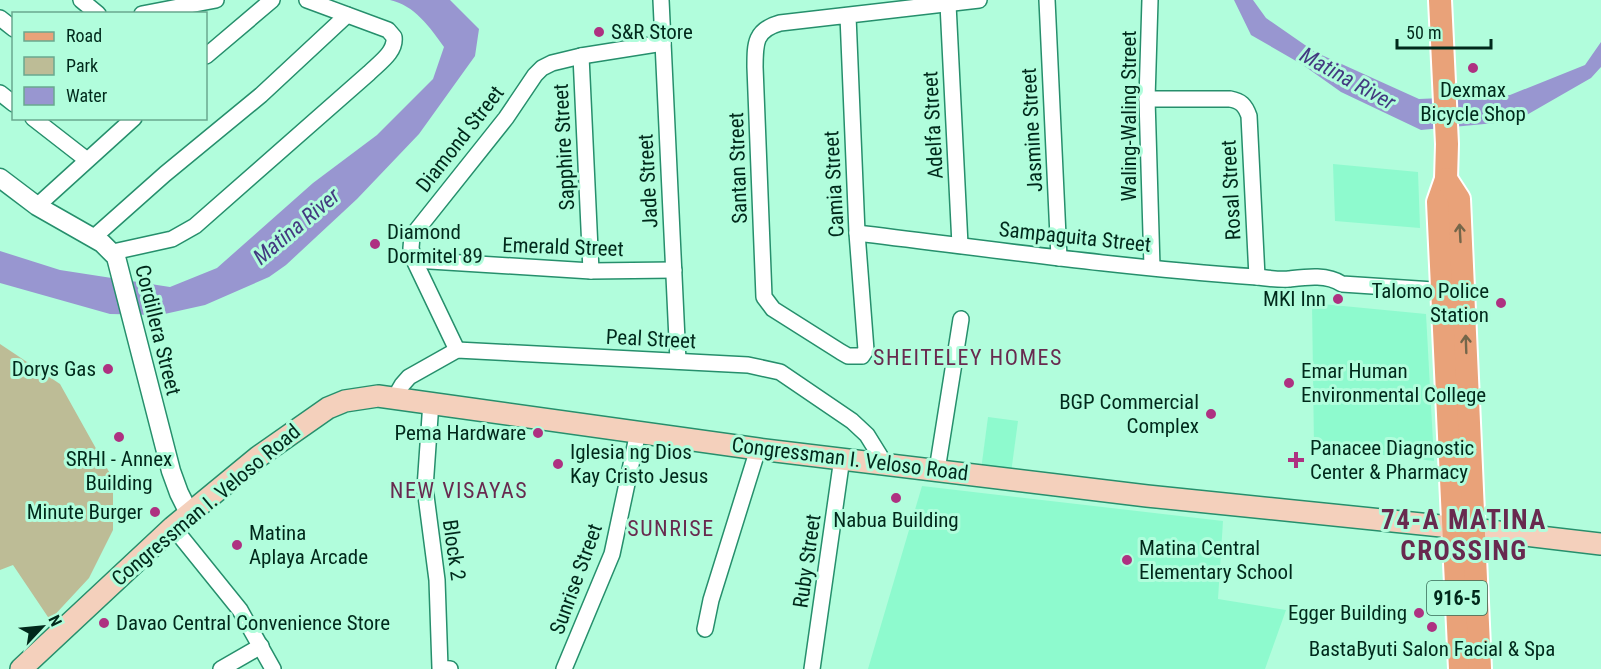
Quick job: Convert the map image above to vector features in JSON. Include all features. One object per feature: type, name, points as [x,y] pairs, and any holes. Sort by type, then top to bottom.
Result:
[{"type":"main road","name":"916-5","points":[[1440,0],[1447,144],[1446,178],[1459,199],[1453,291],[1463,528],[1460,669]]},
{"type":"main road","name":"Congressman I. Veloso Road","points":[[21,669],[181,520],[258,457],[328,408],[361,397],[378,396],[431,402],[758,449],[1148,496],[1601,544]]},
{"type":"main road","name":"916-5","points":[[1463,528],[1480,669]]},
{"type":"street","points":[[81,0],[96,12]]},
{"type":"street","points":[[153,12],[216,0]]},
{"type":"street","points":[[207,55],[272,0]]},
{"type":"street","points":[[116,259],[172,240],[195,226],[386,56],[394,46],[392,33],[307,0]]},
{"type":"street","name":"Jade Street","points":[[661,0],[678,361]]},
{"type":"street","points":[[848,16],[979,0]]},
{"type":"street","name":"Jasmine Street","points":[[1047,0],[1059,258]]},
{"type":"street","name":"Waling-Waling Street","points":[[1150,0],[1147,99],[1152,267]]},
{"type":"street","name":"Adelfa Street","points":[[948,4],[960,245]]},
{"type":"street","points":[[93,238],[165,174],[261,95],[347,15]]},
{"type":"street","name":"Santan Street","points":[[848,16],[780,22],[771,25],[760,34],[756,41],[763,292],[766,302],[773,309],[848,356],[862,356],[866,350]]},
{"type":"street","name":"Camia Street","points":[[848,16],[857,233],[866,350]]},
{"type":"street","points":[[0,18],[12,27]]},
{"type":"street","name":"Diamond Street","points":[[457,350],[414,260],[411,248],[412,236],[506,118],[535,75],[552,63],[663,43]]},
{"type":"street","name":"Sapphire Street","points":[[581,56],[591,271]]},
{"type":"street","points":[[0,93],[12,102]]},
{"type":"street","name":"Rosal Street","points":[[1147,99],[1230,99],[1242,103],[1249,116],[1257,277]]},
{"type":"street","points":[[36,120],[87,160]]},
{"type":"street","points":[[37,206],[131,120]]},
{"type":"street","name":"Cordillera Street","points":[[0,178],[37,206],[93,238],[116,259],[171,471],[179,493],[181,520]]},
{"type":"street","name":"Sampaguita Street","points":[[857,233],[1059,258],[1289,279],[1299,285],[1334,288],[1342,284],[1453,291]]},
{"type":"street","name":"Emerald Street","points":[[414,260],[591,271],[674,270]]},
{"type":"street","points":[[937,470],[961,319]]},
{"type":"street","points":[[395,398],[409,377],[457,350]]},
{"type":"street","name":"Peal Street","points":[[457,350],[748,365],[780,372],[852,421],[867,435],[885,464]]},
{"type":"street","name":"Block 2","points":[[431,402],[425,488],[437,580],[445,669]]},
{"type":"street","name":"Sunrise Street","points":[[564,669],[612,554],[638,432]]},
{"type":"street","points":[[705,629],[711,600],[758,449]]},
{"type":"street","name":"Ruby Street","points":[[813,669],[842,458]]},
{"type":"street","points":[[181,520],[240,610],[273,669]]},
{"type":"street","points":[[221,669],[261,646]]},
{"type":"shaded area","points":[[1333,164],[1418,172],[1420,228],[1335,221]]},
{"type":"shaded area","points":[[1312,303],[1426,314],[1434,461],[1314,447]]},
{"type":"shaded area","points":[[988,417],[1018,421],[1011,473],[981,470]]},
{"type":"shaded area","points":[[922,486],[1223,521],[1218,599],[1286,610],[1265,669],[868,669]]},
{"type":"green space","points":[[0,344],[60,384],[113,479],[113,530],[89,578],[50,620],[13,565],[0,570]]},
{"type":"water","name":"Matina River","points":[[390,0],[450,0],[479,29],[475,56],[419,134],[357,199],[286,265],[269,277],[205,305],[160,315],[110,314],[0,283],[0,251],[60,270],[170,287],[217,268],[313,183],[377,135],[433,79],[444,47],[414,12]]},
{"type":"water","name":"Matina River","points":[[1234,0],[1253,0],[1266,18],[1315,52],[1419,99],[1510,95],[1585,65],[1601,42],[1601,67],[1591,78],[1516,121],[1421,130],[1341,92],[1303,65],[1251,35]]},
{"type":"place","name":"S&R Store","points":[[599,32]]},
{"type":"place","name":"Dexmax Bicycle Shop","points":[[1473,68]]},
{"type":"place","name":"Diamond Dormitel 89","points":[[375,244]]},
{"type":"place","name":"MKI Inn","points":[[1338,299]]},
{"type":"place","name":"Talomo Police Station","points":[[1501,303]]},
{"type":"place","name":"Dorys Gas","points":[[108,369]]},
{"type":"place","name":"Emar Human Environmental College","points":[[1289,383]]},
{"type":"place","name":"BGP Commercial Complex","points":[[1211,414]]},
{"type":"place","name":"Pema Hardware","points":[[538,433]]},
{"type":"place","name":"SRHI - Annex Building","points":[[119,437]]},
{"type":"place","name":"Panacee Diagnostic Center & Pharmacy","points":[[1296,460]]},
{"type":"place","name":"Iglesia ng Dios Kay Cristo Jesus","points":[[558,464]]},
{"type":"place","name":"Nabua Building","points":[[896,498]]},
{"type":"place","name":"Minute Burger","points":[[155,512]]},
{"type":"place","name":"Matina Aplaya Arcade","points":[[237,545]]},
{"type":"place","name":"Matina Central Elementary School","points":[[1127,560]]},
{"type":"place","name":"Egger Building","points":[[1419,613]]},
{"type":"place","name":"Davao Central Convenience Store","points":[[104,623]]},
{"type":"place","name":"BastaByuti Salon Facial & Spa","points":[[1432,627]]},
{"type":"district","name":"SHEITELEY HOMES","points":[[968,357]]},
{"type":"district","name":"NEW VISAYAS","points":[[459,490]]},
{"type":"district","name":"SUNRISE","points":[[671,528]]},
{"type":"district","name":"74-A MATINA CROSSING","points":[[1464,536]]}]
